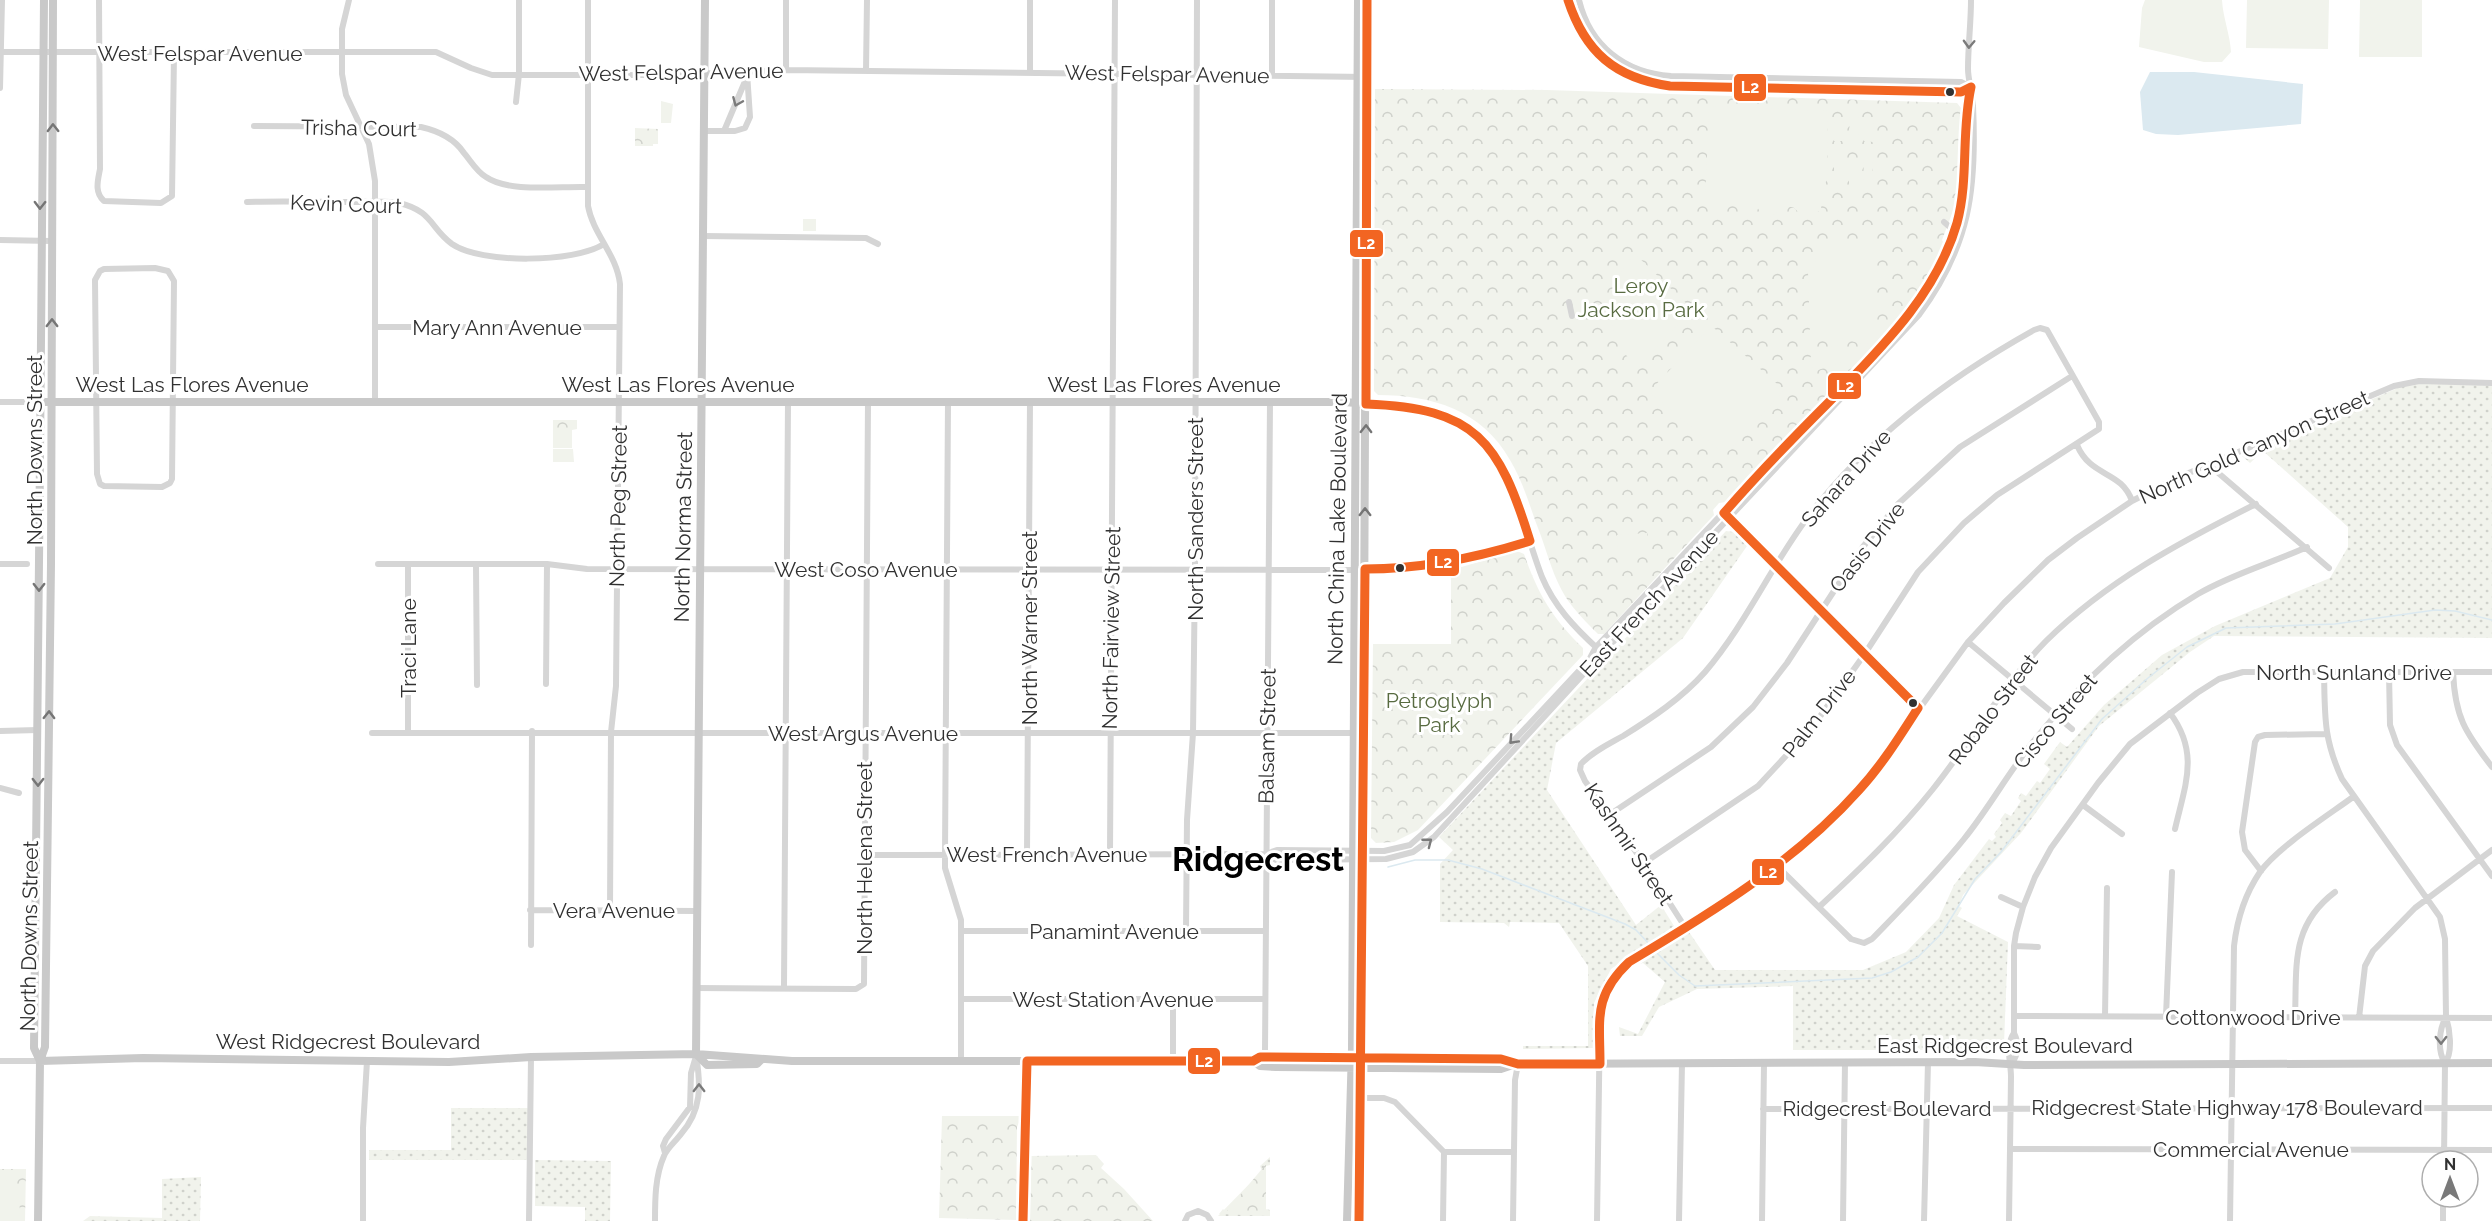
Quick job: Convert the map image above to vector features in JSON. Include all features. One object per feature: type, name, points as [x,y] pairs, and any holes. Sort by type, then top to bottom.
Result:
[{"type":"main road","name":"North Downs Street","points":[[40,1061],[34,1048],[44,0]]},
{"type":"main road","name":"North Downs Street","points":[[40,1061],[45,1047],[52,403],[53,0]]},
{"type":"main road","name":"North Norma Street","points":[[696,1054],[705,0]]},
{"type":"main road","name":"North China Lake Boulevard","points":[[1347,1221],[1352,1068],[1358,0]]},
{"type":"main road","name":"North China Lake Boulevard","points":[[1359,1221],[1363,949],[1367,0]]},
{"type":"main road","points":[[1357,228],[1362,232],[1361,261],[1366,275]]},
{"type":"main road","name":"West Las Flores Avenue","points":[[39,402],[1030,401],[1356,402],[1366,404]]},
{"type":"main road","points":[[1353,733],[1358,737],[1359,778],[1363,786]]},
{"type":"main road","points":[[1353,906],[1358,914],[1358,943],[1363,949]]},
{"type":"main road","name":"West Ridgecrest Boulevard","points":[[40,1061],[79,1061],[97,1058],[449,1062],[531,1057],[696,1054],[707,1065],[757,1064],[761,1060],[1253,1061],[1260,1057],[1352,1057]]},
{"type":"main road","name":"East Ridgecrest Boulevard","points":[[1352,1057],[1501,1059],[1518,1064],[1845,1062],[2002,1062],[2011,1065],[2492,1064]]},
{"type":"main road","points":[[38,1221],[40,1061]]},
{"type":"main road","name":"West Ridgecrest Boulevard","points":[[1253,1061],[1260,1066],[1362,1068]]},
{"type":"main road","name":"East Ridgecrest Boulevard","points":[[1362,1068],[1501,1069],[1518,1064]]},
{"type":"street","points":[[0,88],[2,0]]},
{"type":"street","points":[[99,0],[99,169],[97,186],[104,201],[160,203],[172,196],[174,54]]},
{"type":"street","points":[[349,0],[342,29],[342,74],[346,94],[362,127],[374,166],[376,202],[375,402]]},
{"type":"street","points":[[516,102],[519,74],[519,0]]},
{"type":"street","name":"North Peg Street","points":[[588,0],[587,187],[590,217],[614,260],[619,277],[618,569],[616,686],[611,732],[610,910]]},
{"type":"street","points":[[786,0],[786,70]]},
{"type":"street","points":[[866,71],[867,0]]},
{"type":"street","points":[[1029,72],[1030,0]]},
{"type":"street","points":[[1115,0],[1115,73]]},
{"type":"street","name":"North Sanders Street","points":[[1186,930],[1188,797],[1193,733],[1195,570],[1197,0]]},
{"type":"street","points":[[1272,0],[1272,76]]},
{"type":"street","points":[[1568,0],[1582,35],[1598,56],[1621,73],[1647,83],[1670,86],[1960,92],[1971,87]]},
{"type":"street","points":[[1579,0],[1587,25],[1606,50],[1626,64],[1649,73],[1671,76],[1961,82],[1971,87]]},
{"type":"street","points":[[1971,0],[1968,69],[1971,87]]},
{"type":"street","name":"West Felspar Avenue","points":[[1,52],[174,54],[364,50],[436,52],[492,75],[747,74],[786,70],[1196,73],[1207,76],[1367,77]]},
{"type":"street","name":"North Fairview Street","points":[[1110,854],[1115,73]]},
{"type":"street","points":[[704,131],[741,129],[749,121],[747,74]]},
{"type":"street","points":[[724,131],[747,74]]},
{"type":"street","name":"East French Avenue","points":[[1353,860],[1401,856],[1413,852],[1434,837],[1726,516],[1732,504],[1912,313],[1935,277],[1954,233],[1964,190],[1966,104],[1971,87]]},
{"type":"street","name":"East French Avenue","points":[[1352,851],[1399,849],[1418,839],[1447,812],[1589,660],[1596,647],[1726,516],[1919,315],[1931,299],[1954,256],[1970,206],[1974,168],[1971,87]]},
{"type":"street","name":"Trisha Court","points":[[254,126],[422,127],[444,134],[461,148],[477,170],[497,183],[522,186],[587,187]]},
{"type":"street","name":"Kevin Court","points":[[247,202],[395,202],[420,210],[452,243],[469,252],[486,257],[570,257],[586,253],[604,244]]},
{"type":"street","points":[[1931,299],[1955,241],[1954,233],[1944,222]]},
{"type":"street","points":[[703,236],[866,238],[878,244]]},
{"type":"street","points":[[0,240],[52,241]]},
{"type":"street","points":[[120,269],[168,271],[174,281],[172,402],[170,483],[162,487],[108,487],[99,484],[97,474],[95,280],[100,271],[120,269]]},
{"type":"street","points":[[1569,302],[1572,316]]},
{"type":"street","name":"Mary Ann Avenue","points":[[375,327],[619,327]]},
{"type":"street","name":"Sahara Drive","points":[[1586,759],[1652,717],[1704,672],[1738,626],[1774,565],[1831,488],[1865,451],[1905,416],[1954,379],[2001,348],[2037,329],[2044,329],[2049,333],[2072,376]]},
{"type":"street","name":"Palm Drive","points":[[1644,863],[1758,786],[1811,729],[1864,655],[1918,572],[1964,523],[2006,489],[2094,433],[2099,425],[2072,376]]},
{"type":"street","name":"Oasis Drive","points":[[1609,815],[1711,747],[1743,717],[1787,663],[1819,610],[1862,548],[1906,497],[1960,447],[2072,376]]},
{"type":"street","name":"North Gold Canyon Street","points":[[1597,1221],[1600,1015],[1606,986],[1629,962],[1777,866],[1859,790],[1968,642],[2048,560],[2077,537],[2132,501],[2176,478],[2403,382],[2492,382]]},
{"type":"street","points":[[696,988],[784,987],[788,401]]},
{"type":"street","name":"North Helena Street","points":[[784,987],[856,989],[864,984],[863,858],[868,401]]},
{"type":"street","points":[[948,401],[945,868],[958,905],[962,931],[961,1060]]},
{"type":"street","name":"North Warner Street","points":[[1027,854],[1030,401]]},
{"type":"street","name":"West Las Flores Avenue","points":[[0,402],[39,402]]},
{"type":"street","name":"Balsam Street","points":[[1270,402],[1265,1051],[1276,1067]]},
{"type":"street","points":[[1366,404],[1424,408],[1457,421],[1478,436],[1495,454],[1506,473],[1543,577],[1554,599],[1575,627],[1602,654]]},
{"type":"street","points":[[2076,445],[2088,464],[2124,486],[2132,501]]},
{"type":"street","points":[[2209,465],[2329,568]]},
{"type":"street","name":"Robalo Street","points":[[1819,908],[1893,837],[1934,788],[2012,678],[2046,641],[2101,593],[2157,556],[2256,504]]},
{"type":"street","points":[[1726,516],[1918,708]]},
{"type":"street","name":"West Coso Avenue","points":[[378,564],[547,564],[587,569],[1365,570],[1442,565],[1479,557],[1530,540]]},
{"type":"street","name":"Cisco Street","points":[[1819,908],[1848,937],[1859,943],[1872,939],[1970,832],[2031,744],[2087,680],[2136,637],[2191,599],[2226,581],[2307,547]]},
{"type":"street","points":[[0,564],[27,564]]},
{"type":"street","points":[[476,564],[477,685]]},
{"type":"street","points":[[546,684],[547,564]]},
{"type":"street","name":"Traci Lane","points":[[408,565],[408,732]]},
{"type":"street","points":[[1968,642],[2072,729]]},
{"type":"street","name":"North Sunland Drive","points":[[2009,1221],[2011,1065],[2017,1056],[2018,1040],[2014,1034],[2014,946],[2023,907],[2043,861],[2083,804],[2130,744],[2219,679],[2235,673],[2260,670],[2492,672]]},
{"type":"street","points":[[2324,671],[2325,734],[2333,760],[2353,797],[2428,898],[2440,917],[2444,931],[2446,1017],[2441,1026],[2441,1058],[2445,1063],[2444,1149]]},
{"type":"street","points":[[2389,672],[2390,725],[2397,746],[2492,876]]},
{"type":"street","points":[[2453,672],[2456,710],[2464,727],[2492,767]]},
{"type":"street","points":[[2170,713],[2183,733],[2189,755],[2186,783],[2175,829]]},
{"type":"street","points":[[3,731],[38,730]]},
{"type":"street","points":[[531,945],[532,731]]},
{"type":"street","name":"West Argus Avenue","points":[[372,733],[532,731],[1353,733]]},
{"type":"street","points":[[2261,871],[2244,850],[2242,832],[2257,739],[2265,735],[2325,734]]},
{"type":"street","name":"Kashmir Street","points":[[1586,759],[1581,764],[1580,770],[1585,781],[1644,863],[1685,927]]},
{"type":"street","points":[[0,788],[19,794]]},
{"type":"street","points":[[2230,1221],[2236,929],[2261,871],[2301,836],[2353,797]]},
{"type":"street","points":[[2083,804],[2122,834]]},
{"type":"street","name":"West French Avenue","points":[[863,858],[873,855],[1266,854],[1277,850],[1352,851]]},
{"type":"street","points":[[2359,1018],[2362,980],[2367,961],[2373,951],[2410,913],[2492,850]]},
{"type":"street","name":"West French Avenue","points":[[1266,854],[1276,860],[1353,860]]},
{"type":"street","points":[[1777,866],[1819,908]]},
{"type":"street","points":[[2166,1016],[2172,872]]},
{"type":"street","points":[[2104,1016],[2107,888]]},
{"type":"street","points":[[2295,1017],[2298,943],[2303,928],[2317,907],[2335,892]]},
{"type":"street","points":[[2001,897],[2023,907]]},
{"type":"street","name":"Vera Avenue","points":[[530,910],[697,911]]},
{"type":"street","name":"Panamint Avenue","points":[[962,931],[1266,931]]},
{"type":"street","points":[[2014,946],[2038,947]]},
{"type":"street","name":"West Station Avenue","points":[[961,999],[1265,999]]},
{"type":"street","points":[[1173,999],[1173,1061]]},
{"type":"street","name":"Cottonwood Drive","points":[[2014,1016],[2492,1018]]},
{"type":"street","points":[[655,1221],[658,1181],[664,1153],[695,1114],[700,1095],[696,1054]]},
{"type":"street","points":[[529,1221],[531,1057]]},
{"type":"street","name":"West Ridgecrest Boulevard","points":[[0,1061],[40,1061]]},
{"type":"street","points":[[363,1221],[363,1118],[366,1061]]},
{"type":"street","points":[[1023,1221],[1027,1061]]},
{"type":"street","points":[[1843,1221],[1845,1062]]},
{"type":"street","points":[[1924,1221],[1928,1062]]},
{"type":"street","points":[[1762,1221],[1764,1063]]},
{"type":"street","points":[[1513,1221],[1518,1064]]},
{"type":"street","points":[[1679,1221],[1682,1064]]},
{"type":"street","points":[[1361,1098],[1384,1098],[1395,1102],[1444,1152],[1443,1221]]},
{"type":"street","name":"Ridgecrest Boulevard","points":[[1763,1109],[2011,1107]]},
{"type":"street","name":"Ridgecrest State Highway 178 Boulevard","points":[[2011,1107],[2492,1108]]},
{"type":"street","name":"Commercial Avenue","points":[[2010,1149],[2420,1150]]},
{"type":"street","points":[[1444,1152],[1514,1152]]},
{"type":"street","points":[[1185,1221],[1188,1215],[1198,1211],[1207,1215],[1211,1221]]},
{"type":"green space","points":[[2145,0],[2222,0],[2231,52],[2222,62],[2204,62],[2139,47],[2142,8]]},
{"type":"green space","points":[[2247,0],[2329,0],[2328,49],[2246,48]]},
{"type":"green space","points":[[2360,0],[2422,0],[2422,57],[2359,57]]},
{"type":"green space","name":"Leroy Jackson Park","points":[[1375,89],[1547,90],[1957,103],[1961,108],[1956,203],[1942,240],[1944,244],[1931,273],[1916,297],[1879,340],[1726,502],[1719,503],[1713,510],[1714,515],[1604,634],[1598,634],[1576,611],[1561,589],[1519,478],[1499,443],[1470,417],[1454,409],[1417,398],[1378,395],[1374,391]]},
{"type":"green space","points":[[661,101],[673,104],[671,123],[661,123]]},
{"type":"green space","points":[[1714,106],[1828,111],[1827,179],[1822,191],[1821,210],[1807,218],[1801,218],[1794,208],[1790,207],[1767,219],[1763,217],[1756,205],[1705,202],[1709,109]]},
{"type":"green space","points":[[1850,116],[1859,116],[1858,136],[1849,136]]},
{"type":"green space","points":[[1835,121],[1844,121],[1843,141],[1834,141]]},
{"type":"green space","points":[[1865,122],[1874,122],[1873,142],[1864,141]]},
{"type":"green space","points":[[635,128],[658,129],[658,144],[635,146]]},
{"type":"green space","points":[[1834,161],[1843,161],[1843,181],[1834,180]]},
{"type":"green space","points":[[1864,161],[1873,161],[1872,181],[1863,181]]},
{"type":"green space","points":[[1849,166],[1858,166],[1858,186],[1849,185]]},
{"type":"green space","points":[[803,219],[816,219],[816,231],[803,231]]},
{"type":"green space","points":[[1817,239],[1865,239],[1877,247],[1877,340],[1865,345],[1838,337],[1814,338],[1810,335],[1808,272],[1815,267]]},
{"type":"green space","points":[[1635,254],[1692,309],[1638,368],[1626,356],[1618,342],[1611,312],[1616,281]]},
{"type":"green space","points":[[1709,328],[1715,329],[1784,390],[1730,450],[1723,453],[1649,392]]},
{"type":"green space","points":[[1837,345],[1846,350],[1843,362],[1818,370],[1813,369],[1809,360],[1812,354]]},
{"type":"green space","points":[[2409,383],[2492,384],[2492,638],[2214,636],[2190,652],[2099,726],[2021,833],[1963,895],[1959,906],[1962,908],[1957,916],[2008,942],[2004,1044],[1998,1050],[1793,1050],[1793,986],[1697,989],[1659,1007],[1642,1036],[1620,1036],[1619,1027],[1638,1034],[1665,982],[1643,963],[1640,964],[1689,932],[1715,970],[1863,970],[1906,952],[1939,918],[1954,885],[1989,839],[1992,841],[1996,837],[1994,834],[2002,823],[2000,820],[2005,813],[2011,816],[2021,801],[2018,798],[2021,793],[2026,796],[2037,781],[2040,783],[2050,769],[2044,764],[2060,742],[2067,747],[2104,705],[2162,655],[2215,626],[2330,578],[2348,547],[2348,527],[2263,451],[2250,463],[2242,456]]},
{"type":"green space","points":[[553,420],[577,420],[577,429],[572,430],[572,448],[553,448]]},
{"type":"green space","points":[[553,449],[573,449],[574,462],[553,462]]},
{"type":"green space","points":[[1726,531],[1733,532],[1747,546],[1683,638],[1556,743],[1547,790],[1636,925],[1661,905],[1674,926],[1611,969],[1594,1003],[1596,1044],[1593,1048],[1523,1049],[1523,1046],[1588,1046],[1588,966],[1559,923],[1510,922],[1509,927],[1504,923],[1440,922],[1440,864],[1453,850],[1439,837]]},
{"type":"green space","points":[[1647,533],[1647,548],[1618,550],[1617,535]]},
{"type":"green space","name":"Petroglyph Park","points":[[1517,551],[1524,554],[1547,605],[1583,648],[1583,655],[1418,830],[1394,842],[1376,843],[1371,838],[1373,644],[1451,644],[1451,570]]},
{"type":"green space","points":[[451,1108],[528,1108],[528,1160],[369,1160],[369,1150],[451,1150]]},
{"type":"green space","points":[[942,1116],[1022,1116],[1017,1127],[1016,1220],[939,1218]]},
{"type":"green space","points":[[1096,1155],[1104,1164],[1101,1168],[1153,1221],[1030,1221],[1031,1156]]},
{"type":"green space","points":[[1270,1157],[1270,1165],[1266,1166],[1265,1209],[1270,1210],[1270,1216],[1218,1216],[1262,1171],[1260,1166]]},
{"type":"green space","points":[[535,1160],[611,1161],[610,1221],[585,1221],[585,1207],[535,1206]]},
{"type":"green space","points":[[1266,1164],[1266,1216],[1219,1214],[1223,1209],[1226,1212]]},
{"type":"green space","points":[[0,1169],[26,1169],[25,1221],[0,1221]]},
{"type":"green space","points":[[0,1175],[12,1185],[18,1195],[20,1221],[0,1221]]},
{"type":"green space","points":[[201,1177],[200,1221],[83,1221],[90,1216],[162,1218],[162,1179]]},
{"type":"shaded area","points":[[2150,72],[2194,72],[2303,84],[2301,124],[2178,135],[2156,134],[2143,130],[2140,92]]},
{"type":"waterway","points":[[1654,950],[1679,975],[1695,986],[1872,978],[1891,972],[1918,957],[1942,933],[1975,879],[2001,852],[2102,719],[2187,647],[2226,628],[2335,624],[2435,610],[2455,611],[2492,620]]},
{"type":"waterway","points":[[1388,867],[1415,860],[1448,860],[1482,869],[1625,924],[1636,930],[1651,946]]},
{"type":"transit line","name":"L2","points":[[1359,1221],[1365,569],[1407,567],[1449,561],[1489,553],[1530,541],[1507,478],[1493,455],[1478,437],[1458,423],[1434,413],[1403,407],[1366,404],[1367,0]]},
{"type":"transit line","name":"L2","points":[[1568,0],[1583,34],[1605,60],[1618,69],[1651,82],[1670,86],[1961,92],[1971,87]]},
{"type":"transit line","name":"L2","points":[[1023,1221],[1027,1061],[1253,1061],[1260,1057],[1501,1059],[1518,1064],[1600,1064],[1601,1009],[1609,986],[1617,974],[1629,962],[1691,925],[1780,863],[1834,816],[1867,780],[1918,708],[1724,513],[1886,342],[1920,298],[1935,274],[1948,250],[1961,206],[1966,121],[1971,87]]},
{"type":"district","name":"Ridgecrest","points":[[1258,859]]}]
